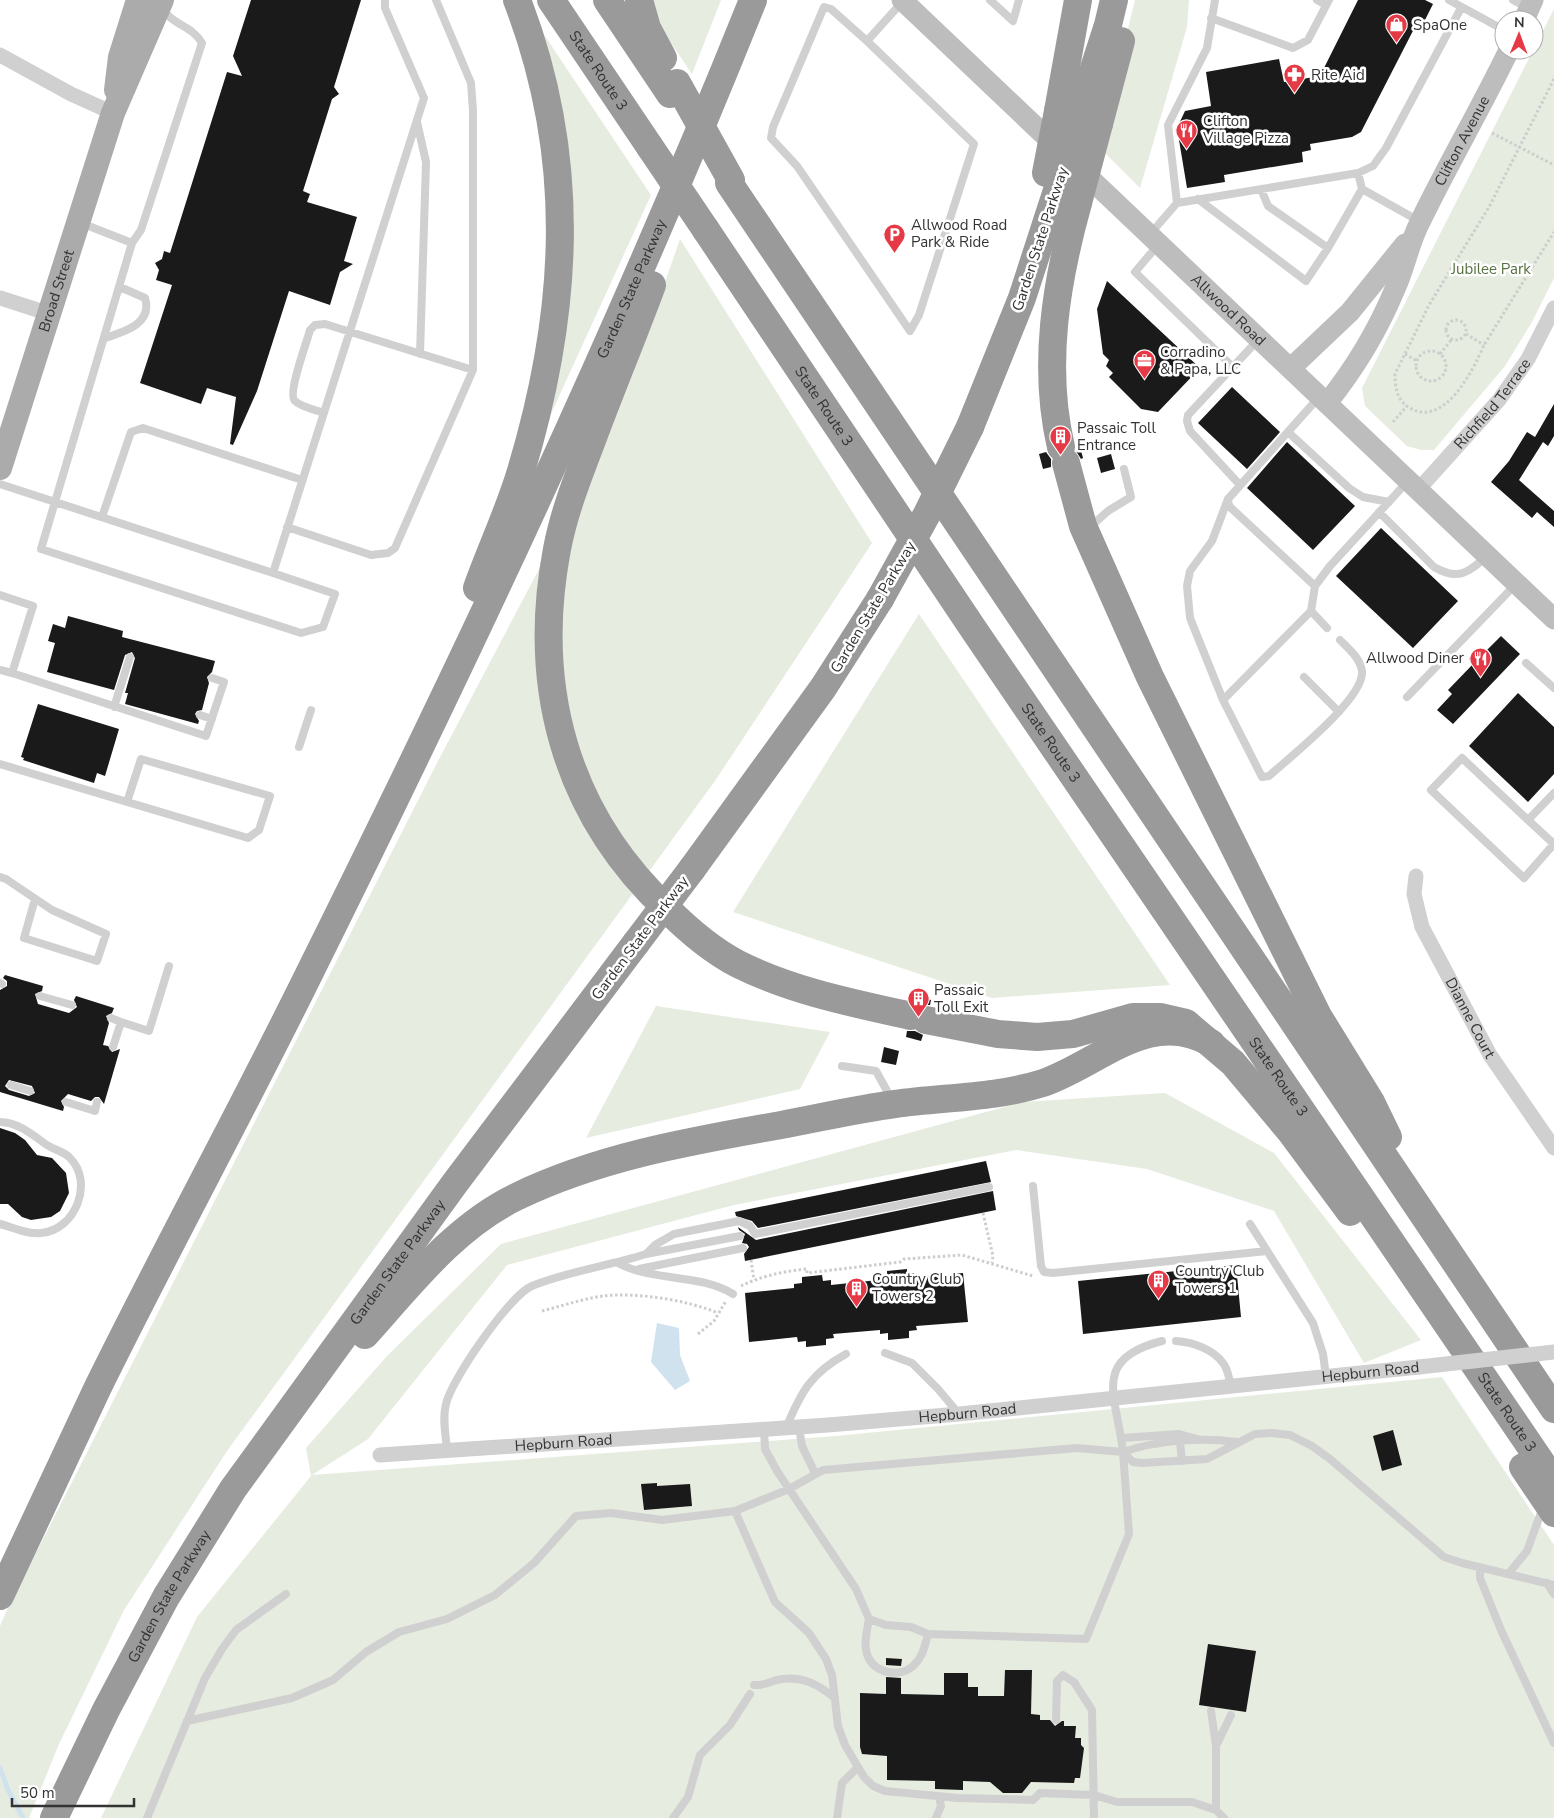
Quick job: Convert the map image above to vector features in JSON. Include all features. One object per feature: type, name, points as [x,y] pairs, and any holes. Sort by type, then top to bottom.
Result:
[{"type":"highway","points":[[402,784],[509,508],[529,440],[550,342],[560,260],[560,191],[551,114],[534,44],[517,0]]},
{"type":"highway","name":"State Route 3","points":[[551,0],[963,614],[1551,1498]]},
{"type":"highway","points":[[607,0],[673,89],[749,212],[1554,1409]]},
{"type":"highway","points":[[639,0],[647,28],[673,89]]},
{"type":"highway","name":"Garden State Parkway","points":[[0,1596],[100,1385],[306,980],[402,784],[526,521],[656,235],[753,0]]},
{"type":"highway","points":[[1077,121],[1078,0]]},
{"type":"highway","name":"Garden State Parkway","points":[[54,1818],[106,1710],[166,1597],[233,1489],[455,1183],[692,869],[818,696],[880,599],[927,514],[974,417],[1022,298],[1061,187],[1077,121],[1108,25],[1114,0]]},
{"type":"highway","points":[[1077,121],[1120,46],[1128,0]]},
{"type":"highway","points":[[715,94],[657,272],[583,465],[562,528],[551,590],[549,647],[558,720],[571,766],[589,810],[602,833],[638,882],[691,932],[737,963],[760,974],[809,992],[918,1018],[988,1032],[1037,1037],[1073,1034],[1133,1017],[1160,1016],[1186,1023],[1233,1063],[1328,1180],[1551,1498]]},
{"type":"highway","points":[[1061,187],[1063,255],[1051,365],[1053,403],[1064,455],[1086,532],[1150,677],[1268,918],[1318,1016],[1371,1102],[1439,1239]]},
{"type":"highway","points":[[313,1379],[358,1344],[414,1281],[462,1233],[514,1198],[554,1181],[610,1162],[731,1134],[894,1104],[1003,1092],[1041,1083],[1056,1078],[1128,1041],[1160,1031],[1183,1031],[1195,1034],[1211,1043]]},
{"type":"main road","name":"Allwood Road","points":[[903,0],[1554,619]]},
{"type":"main road","name":"Broad Street","points":[[0,468],[113,113],[153,2]]},
{"type":"main road","name":"Clifton Avenue","points":[[1324,399],[1353,370],[1377,326],[1396,288],[1417,227],[1473,123],[1504,60]]},
{"type":"main road","name":"Clifton Avenue","points":[[1291,368],[1350,312],[1417,227]]},
{"type":"street","points":[[0,55],[71,94],[113,113]]},
{"type":"street","points":[[0,298],[50,314]]},
{"type":"street","name":"Richfield Terrace","points":[[1413,485],[1499,400],[1528,359],[1554,308]]},
{"type":"street","name":"Dianne Court","points":[[1416,876],[1414,894],[1422,927],[1490,1055],[1554,1148]]},
{"type":"street","name":"Hepburn Road","points":[[380,1455],[959,1414],[1554,1352]]},
{"type":"lane","points":[[273,573],[424,98],[385,8],[386,0]]},
{"type":"lane","points":[[287,527],[371,555],[388,553],[395,548],[473,370],[474,131],[471,83],[436,0]]},
{"type":"lane","points":[[867,41],[903,0]]},
{"type":"lane","points":[[990,0],[1013,21],[1019,0]]},
{"type":"lane","points":[[1215,0],[1207,48],[1168,126],[1177,203],[1135,272],[1233,367]]},
{"type":"lane","points":[[1211,18],[1292,48],[1308,40],[1328,2],[1317,0]]},
{"type":"lane","points":[[1450,0],[1461,8],[1494,25]]},
{"type":"lane","points":[[0,484],[55,502],[102,517],[273,573],[335,594],[323,627],[301,633],[41,548],[55,502],[105,338],[132,243],[141,230],[202,43],[196,33],[170,20],[153,2]]},
{"type":"lane","points":[[824,6],[831,9],[867,41],[974,144],[919,315],[910,331],[797,166],[772,138],[773,127],[824,6]]},
{"type":"lane","points":[[1177,203],[1358,173],[1373,166],[1386,148],[1461,8]]},
{"type":"lane","points":[[417,120],[426,162],[420,354]]},
{"type":"lane","points":[[1358,173],[1362,189],[1417,227]]},
{"type":"lane","points":[[1261,189],[1268,206],[1328,248]]},
{"type":"lane","points":[[1198,199],[1306,280],[1328,248],[1362,189]]},
{"type":"lane","points":[[79,222],[132,243]]},
{"type":"lane","points":[[105,338],[138,325],[143,317],[146,303],[145,298],[120,287]]},
{"type":"lane","points":[[324,413],[296,402],[292,398],[292,388],[310,330],[315,325],[326,324],[473,370]]},
{"type":"lane","points":[[1240,485],[1190,431],[1187,421],[1188,415],[1260,338]]},
{"type":"lane","points":[[1324,399],[1288,432],[1228,498],[1212,541],[1190,570],[1187,586],[1190,618],[1224,700],[1262,778],[1270,776],[1339,712],[1360,686],[1362,673],[1360,663],[1340,640]]},
{"type":"lane","points":[[102,517],[131,432],[144,428],[302,480]]},
{"type":"lane","points":[[1288,432],[1349,488],[1363,497],[1389,502]]},
{"type":"lane","points":[[1086,532],[1095,520],[1131,497],[1124,469]]},
{"type":"lane","points":[[1224,700],[1311,611],[1315,586],[1330,566],[1389,502],[1413,485]]},
{"type":"lane","points":[[1228,498],[1229,506],[1315,586]]},
{"type":"lane","points":[[1380,512],[1434,567],[1444,573],[1456,575],[1470,571],[1487,556]]},
{"type":"lane","points":[[1407,697],[1516,584]]},
{"type":"lane","points":[[0,595],[32,606],[12,674]]},
{"type":"lane","points":[[1311,611],[1327,628]]},
{"type":"lane","points":[[114,706],[130,657]]},
{"type":"lane","points":[[1526,663],[1554,688]]},
{"type":"lane","points":[[0,670],[206,736],[224,682],[212,678]]},
{"type":"lane","points":[[1304,677],[1339,712]]},
{"type":"lane","points":[[300,747],[312,710]]},
{"type":"lane","points":[[200,715],[212,719]]},
{"type":"lane","points":[[1462,758],[1554,844],[1524,878],[1431,790],[1462,758]]},
{"type":"lane","points":[[0,764],[127,802],[248,838],[259,830],[270,796],[141,759],[127,802]]},
{"type":"lane","points":[[1528,820],[1554,793]]},
{"type":"lane","points":[[0,877],[35,899],[52,910],[106,934],[97,961],[24,938],[35,899]]},
{"type":"lane","points":[[111,1018],[149,1031],[169,966]]},
{"type":"lane","points":[[40,996],[72,1005]]},
{"type":"lane","points":[[114,1047],[121,1022]]},
{"type":"lane","points":[[842,1066],[876,1071],[894,1104]]},
{"type":"lane","points":[[11,1085],[30,1091]]},
{"type":"lane","points":[[66,1102],[94,1111],[97,1102]]},
{"type":"lane","points":[[0,1122],[28,1130],[47,1146],[69,1156],[80,1171],[83,1183],[72,1215],[59,1227],[40,1233],[0,1224]]},
{"type":"lane","points":[[1033,1186],[1041,1266],[1044,1272],[1053,1273],[1267,1251]]},
{"type":"lane","points":[[646,1254],[655,1245],[674,1234],[739,1221],[750,1226],[755,1234],[989,1187]]},
{"type":"lane","points":[[1250,1224],[1313,1323],[1323,1354],[1326,1376]]},
{"type":"lane","points":[[447,1450],[445,1405],[454,1382],[468,1360],[520,1295],[530,1287],[646,1254],[740,1236]]},
{"type":"lane","points":[[631,1270],[743,1248]]},
{"type":"lane","points":[[618,1262],[631,1270],[719,1286],[733,1294]]},
{"type":"lane","points":[[869,1619],[886,1625],[911,1627],[928,1634],[1086,1639],[1129,1534],[1122,1438],[1114,1398],[1113,1376],[1124,1358],[1145,1345],[1162,1341]]},
{"type":"lane","points":[[1176,1341],[1186,1341],[1206,1349],[1220,1360],[1225,1365],[1231,1386]]},
{"type":"lane","points":[[885,1353],[912,1364],[938,1389],[959,1414]]},
{"type":"lane","points":[[814,1473],[793,1427],[798,1397],[810,1380],[826,1365],[846,1354]]},
{"type":"lane","points":[[764,1429],[765,1449],[856,1589],[869,1619],[866,1635],[868,1657],[872,1664],[884,1672],[905,1672],[915,1665],[922,1654],[928,1634]]},
{"type":"lane","points":[[1122,1438],[1179,1434],[1202,1440]]},
{"type":"lane","points":[[1123,1452],[1133,1462],[1207,1459],[1255,1434],[1290,1435],[1312,1446],[1394,1512],[1444,1557],[1551,1584],[1554,1594]]},
{"type":"lane","points":[[187,1721],[292,1698],[333,1680],[366,1652],[399,1632],[447,1619],[495,1594],[534,1563],[576,1516],[611,1513],[662,1520],[735,1511],[790,1489],[814,1473],[823,1470],[1077,1448],[1123,1452],[1142,1446],[1202,1440],[1215,1439],[1237,1442]]},
{"type":"lane","points":[[1180,1442],[1182,1461]]},
{"type":"lane","points":[[1509,1573],[1527,1551],[1551,1498]]},
{"type":"lane","points":[[735,1511],[775,1602],[809,1633],[826,1658],[832,1675],[838,1726],[857,1768],[873,1786],[885,1791],[921,1793],[939,1797],[1033,1800],[1040,1794],[1094,1796],[1117,1802],[1192,1802],[1216,1810],[1224,1818]]},
{"type":"lane","points":[[1480,1567],[1480,1578],[1498,1621],[1554,1743]]},
{"type":"lane","points":[[147,1818],[205,1678],[222,1649],[236,1630],[286,1594]]},
{"type":"lane","points":[[1056,1720],[1056,1681],[1063,1675],[1074,1682],[1092,1710],[1094,1818]]},
{"type":"lane","points":[[754,1685],[762,1686],[789,1678],[801,1679],[818,1685],[834,1698]]},
{"type":"lane","points":[[673,1818],[688,1796],[700,1755],[730,1725],[750,1694]]},
{"type":"lane","points":[[1211,1711],[1216,1746],[1216,1810]]},
{"type":"lane","points":[[1216,1746],[1231,1715]]},
{"type":"lane","points":[[837,1818],[842,1784],[857,1768]]},
{"type":"lane","points":[[936,1818],[941,1806],[939,1797]]},
{"type":"path","points":[[1554,79],[1489,207],[1429,305],[1405,354],[1396,374],[1395,387],[1400,399],[1406,406],[1416,412],[1428,414],[1442,407],[1463,385],[1476,364],[1484,345],[1554,232]]},
{"type":"path","points":[[1492,133],[1554,165]]},
{"type":"path","points":[[1453,320],[1460,320],[1465,324],[1466,334],[1458,340],[1452,339],[1446,331],[1448,324],[1453,320]]},
{"type":"path","points":[[1466,334],[1484,345]]},
{"type":"path","points":[[1440,354],[1452,339]]},
{"type":"path","points":[[1428,352],[1440,354],[1445,360],[1446,370],[1436,380],[1422,378],[1417,370],[1417,361],[1428,352]]},
{"type":"path","points":[[1405,354],[1417,361]]},
{"type":"path","points":[[1393,422],[1406,406]]},
{"type":"path","points":[[983,1213],[993,1256],[992,1263]]},
{"type":"path","points":[[698,1334],[714,1321],[718,1313],[742,1285],[754,1280],[796,1270],[807,1269],[807,1273],[900,1262],[904,1259],[962,1255],[1036,1278]]},
{"type":"path","points":[[751,1260],[754,1280]]},
{"type":"path","points":[[542,1311],[593,1298],[623,1296],[683,1303],[718,1313]]},
{"type":"green space","points":[[653,0],[721,0],[692,74],[654,18]]},
{"type":"green space","points":[[1135,0],[1189,0],[1187,27],[1140,188],[1099,147]]},
{"type":"green space","name":"Jubilee Park","points":[[1554,9],[1554,278],[1532,322],[1505,366],[1434,450],[1421,450],[1407,446],[1365,406],[1362,388],[1528,60],[1544,60],[1544,29]]},
{"type":"green space","points":[[537,24],[651,195],[545,427],[559,332]]},
{"type":"green space","points":[[680,239],[872,543],[717,778],[227,1451],[124,1610],[59,1744],[29,1818],[0,1818],[0,1626],[6,1612],[437,763],[607,440],[634,371]]},
{"type":"green space","points":[[919,614],[1170,985],[992,998],[733,912]]},
{"type":"green space","points":[[656,1006],[830,1032],[800,1089],[586,1138]]},
{"type":"green space","points":[[1165,1093],[1274,1153],[1421,1340],[1364,1363],[1274,1211],[1147,1169],[1016,1150],[734,1205],[507,1265],[368,1439],[312,1475],[836,1436],[1442,1377],[1554,1545],[1554,1818],[101,1818],[197,1617],[311,1476],[306,1448],[387,1356],[501,1244],[1023,1102]]},
{"type":"water","points":[[657,1323],[679,1328],[680,1355],[690,1381],[675,1390],[651,1362]]},
{"type":"building","points":[[251,0],[361,0],[334,87],[339,94],[332,99],[303,191],[310,194],[307,202],[357,217],[344,261],[353,264],[340,272],[330,305],[289,291],[257,391],[233,445],[230,444],[236,397],[207,388],[201,404],[140,383],[172,285],[156,280],[159,270],[155,263],[162,259],[164,251],[170,253],[227,72],[242,76],[233,56]]},
{"type":"building","name":"Rite Aid","points":[[1358,0],[1425,0],[1433,4],[1422,26],[1417,23],[1361,132],[1352,137],[1310,144],[1311,150],[1302,152],[1303,162],[1224,175],[1225,182],[1187,188],[1177,128],[1185,111],[1211,106],[1206,72],[1279,59],[1284,82],[1320,76]]},
{"type":"building","points":[[1107,281],[1200,368],[1158,412],[1141,409],[1109,377],[1113,373],[1106,366],[1109,360],[1103,354],[1097,309]]},
{"type":"building","points":[[1232,387],[1280,432],[1247,469],[1198,423]]},
{"type":"building","points":[[1554,404],[1554,436],[1548,446],[1543,442],[1519,480],[1554,511],[1554,527],[1537,512],[1532,518],[1491,482],[1509,461],[1527,432],[1535,437]]},
{"type":"building","points":[[1287,442],[1355,506],[1313,550],[1247,488]]},
{"type":"building","points":[[1079,443],[1083,458],[1081,459],[1076,451],[1076,444]]},
{"type":"building","points":[[1046,452],[1051,459],[1051,467],[1043,469],[1039,454]]},
{"type":"building","points":[[1111,454],[1115,469],[1101,473],[1097,458]]},
{"type":"building","points":[[1381,528],[1458,601],[1413,648],[1336,576]]},
{"type":"building","points":[[68,616],[123,631],[122,637],[215,661],[212,672],[207,677],[209,683],[202,710],[197,711],[195,714],[199,721],[198,724],[125,704],[128,693],[125,693],[135,658],[132,652],[125,655],[114,690],[47,672],[55,643],[48,641],[53,624],[65,628]]},
{"type":"building","name":"Allwood Diner","points":[[1501,636],[1520,654],[1453,724],[1437,710],[1452,694],[1448,690],[1474,663],[1469,659],[1479,648],[1484,653]]},
{"type":"building","points":[[1518,693],[1554,727],[1554,774],[1528,802],[1469,746]]},
{"type":"building","points":[[38,704],[119,729],[105,776],[97,773],[94,783],[23,760],[24,758],[21,757]]},
{"type":"building","points":[[5,975],[43,986],[42,991],[35,994],[38,1004],[69,1013],[77,1007],[74,1000],[76,996],[114,1008],[112,1013],[106,1016],[109,1023],[103,1045],[108,1046],[112,1052],[120,1049],[104,1104],[99,1097],[95,1097],[91,1101],[68,1094],[61,1101],[64,1107],[63,1111],[0,1092],[0,990],[7,986],[7,981],[3,978]],"holes":[[[9,1080],[32,1086],[35,1093],[29,1096],[9,1090],[5,1086]]]},
{"type":"building","points":[[915,996],[931,1000],[930,1005],[922,1005],[914,1001]]},
{"type":"building","points":[[907,1031],[915,1031],[923,1035],[921,1041],[906,1037]]},
{"type":"building","points":[[884,1047],[899,1051],[896,1065],[881,1062]]},
{"type":"building","points":[[0,1128],[15,1133],[25,1140],[37,1155],[52,1158],[66,1173],[69,1193],[60,1211],[51,1217],[31,1220],[22,1217],[8,1204],[0,1204]]},
{"type":"building","points":[[986,1161],[991,1182],[758,1228],[752,1221],[736,1216],[735,1212]]},
{"type":"building","points":[[993,1191],[996,1210],[745,1261],[744,1254],[749,1247],[747,1244],[742,1243],[745,1234],[738,1227],[756,1240]]},
{"type":"building","name":"Country Club Towers 1","points":[[1236,1265],[1241,1317],[1083,1334],[1078,1281]]},
{"type":"building","name":"Country Club Towers 2","points":[[907,1269],[907,1274],[914,1273],[915,1277],[963,1273],[968,1322],[916,1326],[917,1330],[909,1331],[909,1338],[888,1340],[888,1333],[880,1334],[880,1330],[833,1334],[834,1338],[826,1339],[826,1345],[806,1347],[806,1341],[798,1342],[797,1337],[749,1342],[745,1293],[794,1288],[794,1284],[802,1283],[802,1277],[822,1275],[823,1281],[831,1280],[831,1285],[878,1280],[878,1277],[887,1276],[887,1271]]},
{"type":"building","points":[[1393,1430],[1402,1465],[1382,1471],[1373,1436]]},
{"type":"building","points":[[657,1483],[657,1486],[690,1484],[692,1506],[644,1510],[641,1484]]},
{"type":"building","points":[[1208,1644],[1256,1651],[1246,1712],[1199,1705]]},
{"type":"building","points":[[886,1658],[902,1659],[901,1666],[886,1665]]},
{"type":"building","points":[[1005,1670],[1032,1670],[1031,1714],[1040,1715],[1040,1720],[1050,1720],[1055,1726],[1064,1721],[1064,1726],[1076,1726],[1075,1738],[1081,1738],[1081,1745],[1084,1748],[1080,1778],[1075,1778],[1074,1783],[1031,1782],[1022,1793],[1003,1793],[990,1782],[963,1781],[963,1790],[935,1789],[935,1781],[887,1780],[887,1756],[862,1754],[860,1747],[860,1693],[886,1694],[886,1677],[901,1678],[901,1694],[944,1695],[944,1673],[968,1673],[968,1687],[978,1687],[978,1696],[1004,1696]]},
{"type":"waterway","points":[[0,1768],[8,1790],[23,1818]]},
{"type":"place","name":"SpaOne","points":[[1397,44]]},
{"type":"place","name":"Rite Aid","points":[[1295,94]]},
{"type":"place","name":"Clifton Village Pizza","points":[[1187,149]]},
{"type":"place","name":"Allwood Road Park & Ride","points":[[895,253]]},
{"type":"place","name":"Corradino & Papa, LLC","points":[[1144,380]]},
{"type":"place","name":"Passaic Toll Entrance","points":[[1061,456]]},
{"type":"place","name":"Allwood Diner","points":[[1480,677]]},
{"type":"place","name":"Passaic Toll Exit","points":[[918,1018]]},
{"type":"place","name":"Country Club Towers 1","points":[[1159,1299]]},
{"type":"place","name":"Country Club Towers 2","points":[[856,1307]]}]
